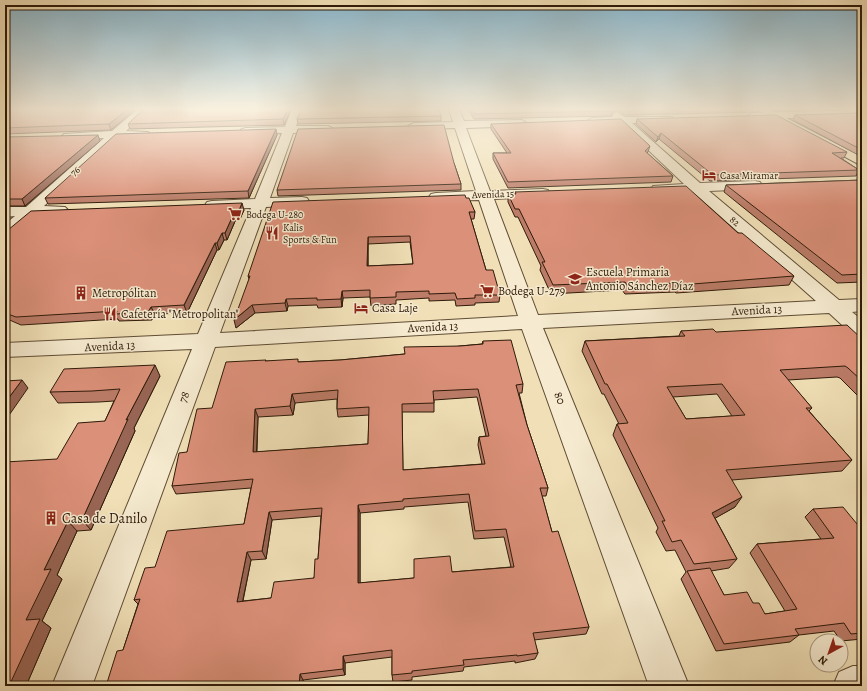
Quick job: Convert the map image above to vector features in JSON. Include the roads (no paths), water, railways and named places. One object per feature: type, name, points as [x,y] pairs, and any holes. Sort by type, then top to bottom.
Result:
[{"type":"main road","points":[[825,141],[862,162]]},
{"type":"main road","points":[[836,141],[862,155]]},
{"type":"street","name":"76","points":[[5,233],[107,141]]},
{"type":"street","name":"78","points":[[72,686],[285,141]]},
{"type":"street","name":"80","points":[[466,141],[530,322],[669,686]]},
{"type":"street","name":"82","points":[[646,141],[696,187],[862,331]]},
{"type":"street","points":[[641,189],[770,185]]},
{"type":"street","name":"Avenida 15","points":[[423,197],[556,192]]},
{"type":"street","points":[[199,205],[313,201]]},
{"type":"street","points":[[5,212],[73,210]]},
{"type":"street","name":"Avenida 13","points":[[5,350],[206,341],[530,322],[862,305]]},
{"type":"street","points":[[853,686],[862,685]]},
{"type":"place","name":"Casa Miramar","points":[[709,175]]},
{"type":"place","name":"Bodega U-280","points":[[235,214]]},
{"type":"place","name":"Kalis Sports & Fun","points":[[272,233]]},
{"type":"place","name":"Escuela Primaria Antonio Sánchez Díaz","points":[[575,279]]},
{"type":"place","name":"Bodega U-279","points":[[487,291]]},
{"type":"place","name":"Metropólitan","points":[[81,293]]},
{"type":"place","name":"Casa Laje","points":[[361,308]]},
{"type":"place","name":"Cafetería \"Metropolitan\"","points":[[110,314]]},
{"type":"place","name":"Casa de Danilo","points":[[51,518]]}]
